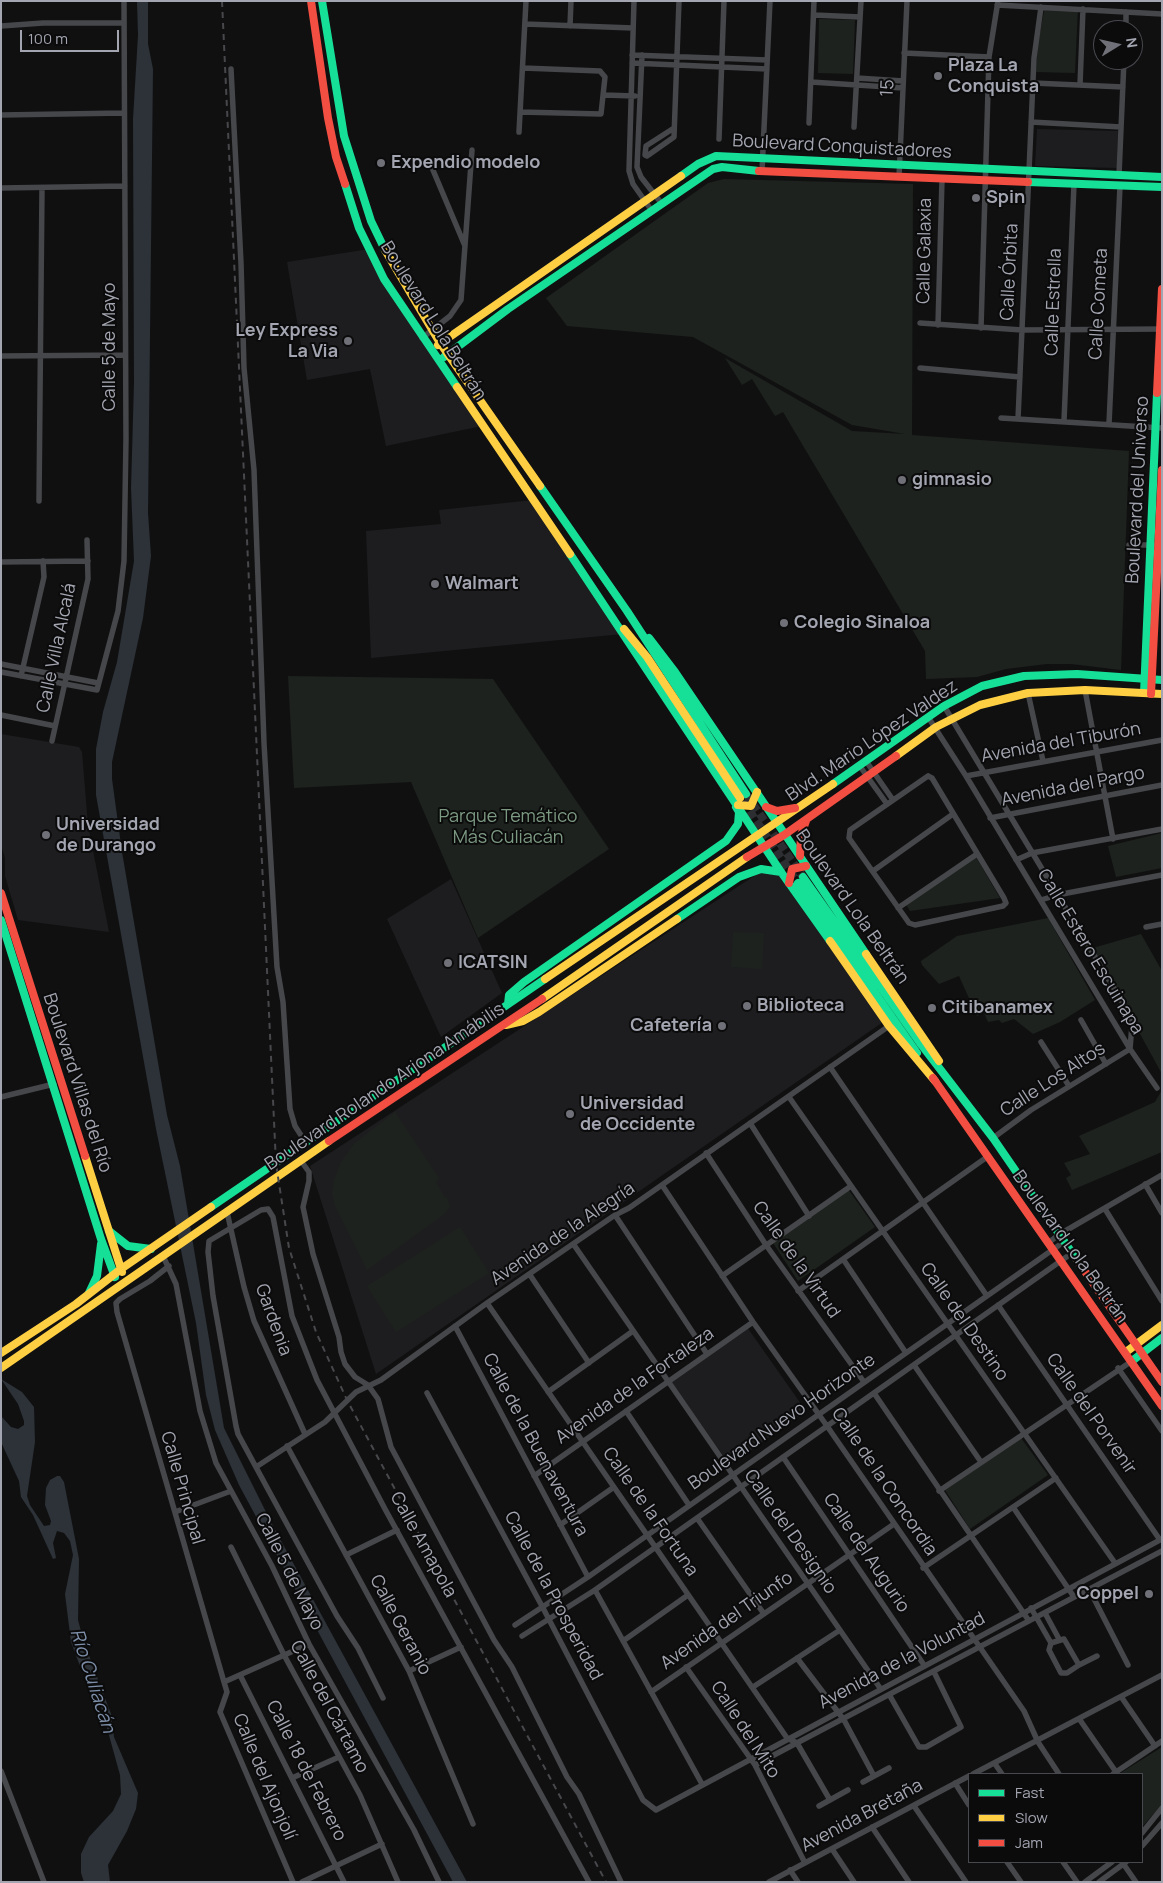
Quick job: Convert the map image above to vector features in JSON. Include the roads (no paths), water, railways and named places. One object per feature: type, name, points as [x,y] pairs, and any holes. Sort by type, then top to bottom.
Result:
[{"type":"main road","points":[[311,2],[322,2]]},
{"type":"main road","name":"Boulevard Lola Beltrán","points":[[311,2],[328,118],[349,197],[375,262],[422,338],[615,620],[731,796],[741,799]]},
{"type":"main road","name":"Boulevard Lola Beltrán","points":[[322,2],[339,112],[355,174],[381,243],[408,294],[440,344],[627,611],[675,672],[786,834],[800,858],[923,1035],[946,1074]]},
{"type":"main road","name":"Boulevard Conquistadores","points":[[431,350],[707,159],[726,155],[899,166],[1162,177]]},
{"type":"main road","name":"Boulevard Conquistadores","points":[[439,361],[508,309],[713,169],[722,167],[762,171],[1162,188]]},
{"type":"main road","name":"Boulevard del Universo","points":[[1154,630],[1162,289]]},
{"type":"main road","name":"Boulevard del Universo","points":[[1148,694],[1159,588],[1157,545],[1162,470]]},
{"type":"main road","name":"Boulevard Lola Beltrán","points":[[627,611],[741,799],[759,836],[781,872],[890,1026],[935,1081]]},
{"type":"main road","name":"Boulevard Lola Beltrán","points":[[615,620],[647,657],[741,799]]},
{"type":"main road","name":"Blvd. Mario López Valdez","points":[[778,823],[944,706],[982,686],[1024,676],[1077,674],[1162,680]]},
{"type":"main road","name":"Blvd. Mario López Valdez","points":[[786,834],[936,727],[980,706],[1028,693],[1085,690],[1162,694]]},
{"type":"main road","points":[[741,799],[751,806],[756,792]]},
{"type":"main road","points":[[508,1004],[509,995],[524,982],[726,841],[736,830],[739,818],[739,812],[731,796]]},
{"type":"main road","points":[[766,807],[783,811],[802,806]]},
{"type":"main road","points":[[800,858],[800,835],[807,819]]},
{"type":"main road","name":"Boulevard Rolando Arjona Amábilis","points":[[1,1353],[88,1295],[171,1235],[508,1004],[778,823]]},
{"type":"main road","name":"Boulevard Rolando Arjona Amábilis","points":[[1,1368],[74,1320],[118,1286],[765,845],[786,834]]},
{"type":"main road","points":[[789,882],[790,874],[794,867],[806,866]]},
{"type":"main road","points":[[502,1026],[524,1021],[539,1012],[746,873],[761,869],[781,872]]},
{"type":"main road","name":"Boulevard Lola Beltrán","points":[[1162,1382],[993,1138],[946,1074],[920,1043],[801,880],[987,1157],[1126,1352],[1128,1362],[1162,1406]]},
{"type":"main road","name":"Boulevard Villas del Río","points":[[1,893],[107,1226],[118,1272],[118,1286]]},
{"type":"main road","name":"Boulevard Villas del Río","points":[[1,920],[54,1084],[101,1239],[118,1272],[126,1281]]},
{"type":"main road","points":[[97,1226],[107,1226],[128,1246],[151,1249]]},
{"type":"main road","points":[[88,1295],[97,1276],[101,1239]]},
{"type":"main road","points":[[1126,1352],[1162,1325]]},
{"type":"main road","points":[[1128,1362],[1162,1338]]},
{"type":"street","name":"Calle 5 de Mayo","points":[[65,684],[97,690],[118,611],[122,586],[125,355],[124,1]]},
{"type":"street","points":[[519,132],[526,1]]},
{"type":"street","points":[[570,26],[571,1]]},
{"type":"street","points":[[634,1],[629,171],[634,184],[652,211]]},
{"type":"street","points":[[674,128],[644,147],[645,156],[672,140],[674,128],[680,1]]},
{"type":"street","points":[[719,139],[724,1]]},
{"type":"street","points":[[762,171],[770,1]]},
{"type":"street","points":[[809,123],[814,1]]},
{"type":"street","points":[[854,127],[861,1]]},
{"type":"street","name":"15","points":[[899,177],[907,1]]},
{"type":"street","points":[[981,328],[989,57],[997,3],[1162,14]]},
{"type":"street","name":"Calle Órbita","points":[[1018,419],[1035,44],[1041,7]]},
{"type":"street","points":[[1080,85],[1083,9]]},
{"type":"street","points":[[1126,12],[1126,20]]},
{"type":"street","points":[[814,14],[860,17]]},
{"type":"street","points":[[1,26],[43,23],[124,23]]},
{"type":"street","points":[[525,24],[633,28]]},
{"type":"street","points":[[904,52],[989,57]]},
{"type":"street","points":[[632,55],[767,60]]},
{"type":"street","points":[[642,55],[637,167],[641,177],[662,204]]},
{"type":"street","points":[[632,63],[767,69]]},
{"type":"street","points":[[520,112],[598,115],[602,111],[605,77],[600,71],[522,68]]},
{"type":"street","points":[[231,69],[242,263],[244,368],[254,470],[265,762],[277,967],[283,1002],[290,1109],[296,1126],[306,1143]]},
{"type":"street","points":[[1119,175],[1124,70]]},
{"type":"street","points":[[857,81],[903,88]]},
{"type":"street","points":[[811,82],[903,81]]},
{"type":"street","points":[[1033,82],[1123,87]]},
{"type":"street","points":[[604,95],[640,97]]},
{"type":"street","points":[[1,116],[124,113]]},
{"type":"street","points":[[1031,122],[1121,127]]},
{"type":"street","points":[[422,338],[459,306],[466,248],[472,150]]},
{"type":"street","points":[[430,163],[466,248]]},
{"type":"street","points":[[629,171],[637,167]]},
{"type":"street","name":"Calle Galaxia","points":[[938,325],[942,179]]},
{"type":"street","name":"Calle Estrella","points":[[1064,421],[1074,184]]},
{"type":"street","points":[[1,188],[125,186]]},
{"type":"street","name":"Calle Cometa","points":[[1109,424],[1120,186]]},
{"type":"street","points":[[39,502],[42,188]]},
{"type":"street","points":[[920,323],[1022,330],[1161,329]]},
{"type":"street","points":[[1,356],[40,354],[125,355]]},
{"type":"street","points":[[920,368],[1020,377]]},
{"type":"street","points":[[1001,418],[1159,427]]},
{"type":"street","name":"Calle Villa Alcalá","points":[[52,741],[88,579],[87,540]]},
{"type":"street","points":[[1129,545],[1157,545]]},
{"type":"street","points":[[21,676],[44,577],[43,561]]},
{"type":"street","points":[[1,562],[88,561]]},
{"type":"street","points":[[1,664],[98,683]]},
{"type":"street","points":[[1,672],[65,684]]},
{"type":"street","points":[[1085,690],[1098,751],[1113,839]]},
{"type":"street","points":[[1028,693],[1044,762]]},
{"type":"street","name":"Calle Estero Escuinapa","points":[[944,706],[1127,1010],[1132,1025],[1130,1049]]},
{"type":"street","points":[[1,715],[55,726]]},
{"type":"street","name":"Calle Estero Escuinapa","points":[[928,717],[966,776],[1130,1049]]},
{"type":"street","name":"Avenida del Tiburón","points":[[966,776],[1162,740]]},
{"type":"street","points":[[862,763],[893,800]]},
{"type":"street","points":[[871,774],[887,804]]},
{"type":"street","points":[[929,776],[1006,903],[1003,906],[915,925],[906,921],[848,834],[893,800],[929,776]]},
{"type":"street","name":"Avenida del Pargo","points":[[990,818],[1162,785]]},
{"type":"street","points":[[873,871],[953,814]]},
{"type":"street","points":[[1016,860],[1032,853],[1113,839],[1162,828]]},
{"type":"street","points":[[898,908],[977,854]]},
{"type":"street","points":[[1041,900],[1057,894],[1162,875]]},
{"type":"street","points":[[1146,927],[1162,924]]},
{"type":"street","points":[[1082,1020],[1106,1064]]},
{"type":"street","name":"Avenida de la Alegría","points":[[256,1467],[336,1414],[356,1392],[381,1380],[487,1303],[615,1215],[662,1186],[706,1153],[890,1026]]},
{"type":"street","points":[[1041,1042],[1070,1086]]},
{"type":"street","points":[[1130,1049],[1157,1088]]},
{"type":"street","name":"Calle Los Altos","points":[[993,1138],[1070,1086],[1130,1049]]},
{"type":"street","points":[[830,1067],[987,1296]]},
{"type":"street","points":[[1,1097],[54,1084]]},
{"type":"street","name":"Calle del Destino","points":[[789,1097],[1115,1563]]},
{"type":"street","points":[[750,1123],[809,1216]]},
{"type":"street","name":"Calle de la Virtud","points":[[706,1153],[766,1245],[864,1382]]},
{"type":"street","points":[[798,1291],[987,1157]]},
{"type":"street","points":[[301,1161],[309,1172],[309,1181],[303,1206],[311,1245],[339,1337],[341,1352],[355,1377],[368,1385],[378,1399],[391,1447],[494,1640],[512,1667],[567,1777],[583,1802],[621,1882]]},
{"type":"street","points":[[1051,1246],[1060,1234],[1162,1175]]},
{"type":"street","points":[[1145,1184],[1162,1213]]},
{"type":"street","name":"Calle de la Concordia","points":[[662,1186],[752,1322],[819,1414],[1024,1711],[1038,1742],[1059,1773]]},
{"type":"street","points":[[722,1276],[851,1186]]},
{"type":"street","name":"Calle Amapola","points":[[232,1228],[261,1210],[268,1209],[273,1217],[283,1276],[296,1330],[317,1380],[396,1530],[589,1882]]},
{"type":"street","points":[[1106,1209],[1162,1301]]},
{"type":"street","name":"Gardenia","points":[[227,1212],[244,1288],[254,1321],[305,1434]]},
{"type":"street","points":[[615,1215],[707,1354]]},
{"type":"street","points":[[232,1228],[209,1241],[209,1271],[236,1426],[256,1467],[337,1616],[358,1648],[382,1698]]},
{"type":"street","name":"Boulevard Nuevo Horizonte","points":[[515,1625],[588,1577],[1016,1276],[1051,1246],[1065,1241]]},
{"type":"street","name":"Calle del Designio","points":[[574,1245],[880,1688]]},
{"type":"street","name":"Boulevard Nuevo Horizonte","points":[[522,1636],[595,1590],[1072,1253]]},
{"type":"street","name":"Calle 5 de Mayo","points":[[163,1256],[176,1284],[206,1436],[231,1491],[272,1566],[309,1644],[414,1830],[439,1882]]},
{"type":"street","points":[[843,1259],[906,1353]]},
{"type":"street","name":"Calle Principal","points":[[169,1266],[150,1281],[117,1301],[115,1307],[224,1682]]},
{"type":"street","points":[[530,1275],[589,1363]]},
{"type":"street","points":[[1016,1276],[1024,1287]]},
{"type":"street","name":"Calle de la Fortuna","points":[[487,1303],[787,1738]]},
{"type":"street","name":"Calle del Porvenir","points":[[998,1305],[1161,1540]]},
{"type":"street","name":"Avenida de la Fortaleza","points":[[534,1476],[752,1322]]},
{"type":"street","name":"Calle de la Buenaventura","points":[[455,1326],[588,1577]]},
{"type":"street","points":[[548,1392],[634,1331]]},
{"type":"street","points":[[939,1491],[1128,1362]]},
{"type":"street","points":[[914,1365],[981,1462]]},
{"type":"street","points":[[1118,1368],[1162,1431]]},
{"type":"street","name":"Calle de la Prosperidad","points":[[427,1393],[550,1620],[643,1800],[656,1810]]},
{"type":"street","points":[[874,1393],[1029,1621]]},
{"type":"street","points":[[626,1411],[689,1506]]},
{"type":"street","name":"Calle Geranio","points":[[287,1446],[409,1671],[473,1824]]},
{"type":"street","name":"Calle del Augurio","points":[[783,1457],[924,1665]]},
{"type":"street","points":[[924,1568],[1056,1478]]},
{"type":"street","points":[[560,1525],[614,1487]]},
{"type":"street","points":[[175,1512],[231,1491]]},
{"type":"street","points":[[1013,1507],[1074,1597]]},
{"type":"street","points":[[697,1518],[764,1614]]},
{"type":"street","name":"Avenida del Triunfo","points":[[651,1692],[894,1524]]},
{"type":"street","points":[[346,1555],[396,1530]]},
{"type":"street","name":"Avenida de la Voluntad","points":[[656,1810],[880,1688],[1161,1540]]},
{"type":"street","name":"Calle del Cártamo","points":[[231,1547],[284,1655],[339,1757],[382,1844],[398,1882]]},
{"type":"street","name":"Avenida de la Voluntad","points":[[755,1765],[890,1696],[1162,1551]]},
{"type":"street","points":[[1089,1589],[1128,1665]]},
{"type":"street","points":[[595,1590],[702,1784]]},
{"type":"street","points":[[623,1641],[688,1594]]},
{"type":"street","points":[[1031,1608],[1051,1643],[1049,1650],[1061,1674],[1065,1674],[1097,1656]]},
{"type":"street","points":[[1045,1614],[1059,1639]]},
{"type":"street","points":[[1044,1628],[1051,1624]]},
{"type":"street","points":[[752,1687],[840,1630]]},
{"type":"street","points":[[1051,1643],[1059,1639],[1065,1640],[1079,1665]]},
{"type":"street","points":[[224,1682],[309,1644]]},
{"type":"street","points":[[409,1671],[461,1647]]},
{"type":"street","points":[[797,1658],[836,1712],[844,1720],[874,1776]]},
{"type":"street","name":"Calle del Mito","points":[[686,1667],[755,1765],[805,1863]]},
{"type":"street","points":[[890,1696],[918,1747],[926,1747],[961,1726],[934,1672]]},
{"type":"street","name":"Calle 18 de Febrero","points":[[240,1674],[344,1882]]},
{"type":"street","points":[[975,1773],[1122,1698],[1162,1675]]},
{"type":"street","name":"Calle del Ajonjolí","points":[[224,1682],[226,1692],[220,1712],[292,1882]]},
{"type":"street","points":[[1122,1698],[1155,1746]]},
{"type":"street","points":[[1080,1720],[1114,1773],[1162,1741]]},
{"type":"street","points":[[787,1738],[797,1743],[830,1800]]},
{"type":"street","points":[[292,1778],[339,1757]]},
{"type":"street","points":[[995,1764],[1001,1773]]},
{"type":"street","points":[[863,1782],[888,1768]]},
{"type":"street","points":[[1,1771],[44,1882]]},
{"type":"street","name":"Avenida Bretaña","points":[[769,1882],[968,1776]]},
{"type":"street","points":[[955,1783],[968,1803]]},
{"type":"street","points":[[820,1806],[848,1790]]},
{"type":"street","points":[[914,1806],[966,1882]]},
{"type":"street","points":[[1143,1832],[1162,1808]]},
{"type":"street","points":[[1143,1845],[1161,1828],[1153,1820]]},
{"type":"street","points":[[872,1827],[909,1882]]},
{"type":"street","points":[[302,1882],[382,1844]]},
{"type":"street","points":[[832,1849],[854,1882]]},
{"type":"street","points":[[1008,1863],[1020,1882]]},
{"type":"street","points":[[1064,1863],[1077,1882]]},
{"type":"street","points":[[1085,1882],[1111,1863]]},
{"type":"street","points":[[1099,1882],[1123,1863]]},
{"type":"street","points":[[1125,1863],[1136,1882]]},
{"type":"street","points":[[790,1870],[798,1882]]},
{"type":"water","points":[[137,1],[148,1],[148,44],[153,69],[148,513],[151,556],[143,618],[112,762],[112,779],[122,852],[167,1115],[180,1166],[224,1428],[273,1526],[467,1882],[453,1882],[239,1485],[215,1430],[206,1395],[196,1323],[156,1129],[96,795],[96,749],[103,712],[117,662],[134,561],[131,488],[134,383],[133,119],[138,35]]},
{"type":"water","name":"Río Culiacán","points":[[1,1379],[22,1392],[34,1407],[35,1442],[27,1496],[30,1505],[44,1526],[50,1525],[51,1521],[45,1505],[46,1488],[50,1480],[57,1476],[60,1476],[64,1482],[79,1559],[78,1620],[84,1642],[111,1714],[114,1737],[138,1793],[136,1809],[127,1831],[108,1865],[110,1882],[84,1882],[81,1873],[81,1854],[89,1837],[113,1811],[121,1794],[120,1775],[97,1694],[80,1666],[71,1642],[65,1594],[73,1555],[70,1541],[64,1533],[57,1531],[53,1543],[56,1558],[53,1559],[33,1515],[21,1497],[19,1481],[1,1442],[1,1416],[11,1427],[18,1429],[24,1425],[24,1421],[18,1404]]},
{"type":"tunnel","points":[[746,794],[803,877]]},
{"type":"tunnel","points":[[743,801],[798,883]]},
{"type":"railway","points":[[222,1],[276,1164],[289,1248],[316,1332],[347,1400],[606,1882]]},
{"type":"place","name":"Plaza La Conquista","points":[[938,76]]},
{"type":"place","name":"Expendio modelo","points":[[381,163]]},
{"type":"place","name":"Spin","points":[[976,198]]},
{"type":"place","name":"Ley Express La Via","points":[[348,341]]},
{"type":"place","name":"gimnasio","points":[[902,480]]},
{"type":"place","name":"Walmart","points":[[435,584]]},
{"type":"place","name":"Colegio Sinaloa","points":[[784,623]]},
{"type":"place","name":"Universidad de Durango","points":[[46,835]]},
{"type":"place","name":"ICATSIN","points":[[448,963]]},
{"type":"place","name":"Biblioteca","points":[[747,1006]]},
{"type":"place","name":"Citibanamex","points":[[932,1008]]},
{"type":"place","name":"Cafetería","points":[[722,1026]]},
{"type":"place","name":"Universidad de Occidente","points":[[570,1114]]},
{"type":"place","name":"Coppel","points":[[1149,1594]]},
{"type":"park label","name":"Parque Temático Más Culiacán","points":[[508,828]]}]
